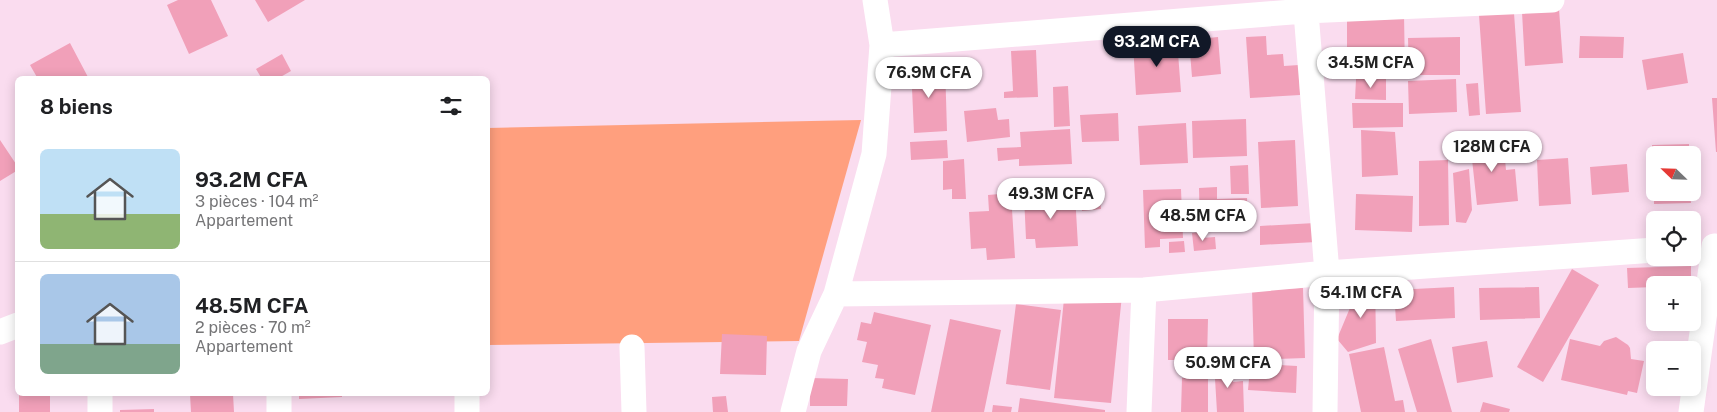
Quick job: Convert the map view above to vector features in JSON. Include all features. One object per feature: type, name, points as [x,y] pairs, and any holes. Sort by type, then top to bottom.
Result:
[{"type":"street","points":[[793,412],[809,351],[836,294],[874,154],[882,45],[875,0]]},
{"type":"street","points":[[882,45],[1305,6],[1552,0]]},
{"type":"street","points":[[1305,6],[1327,273],[1325,412]]},
{"type":"street","points":[[1691,412],[1708,246]]},
{"type":"street","points":[[836,294],[1144,290],[1327,273],[1646,251]]},
{"type":"street","points":[[1140,412],[1144,290]]},
{"type":"street","points":[[0,332],[15,326]]},
{"type":"street","points":[[632,347],[634,412]]},
{"type":"street","points":[[100,396],[100,412]]},
{"type":"street","points":[[279,412],[280,396]]},
{"type":"street","points":[[467,396],[467,412]]},
{"type":"shaded area","points":[[861,120],[799,341],[490,345],[490,128]]},
{"type":"building","points":[[178,0],[211,0],[228,36],[189,54],[167,5]]},
{"type":"building","points":[[255,0],[305,0],[268,22]]},
{"type":"building","points":[[1559,9],[1563,63],[1525,66],[1522,12]]},
{"type":"building","points":[[1514,13],[1521,112],[1486,114],[1479,15]]},
{"type":"building","points":[[1347,14],[1404,14],[1405,73],[1347,74]]},
{"type":"building","points":[[1266,36],[1267,55],[1283,54],[1284,66],[1299,65],[1300,95],[1250,98],[1246,37]]},
{"type":"building","points":[[1580,36],[1624,37],[1623,58],[1579,58]]},
{"type":"building","points":[[1218,37],[1221,74],[1192,77],[1189,40]]},
{"type":"building","points":[[1460,37],[1460,75],[1409,75],[1408,38]]},
{"type":"building","points":[[1177,40],[1181,92],[1136,95],[1133,43]]},
{"type":"building","points":[[70,43],[87,76],[36,76],[30,65]]},
{"type":"building","points":[[1036,50],[1038,97],[1004,98],[1004,92],[1013,91],[1011,51]]},
{"type":"building","points":[[1683,53],[1688,83],[1647,90],[1642,60]]},
{"type":"building","points":[[282,54],[291,71],[282,76],[260,76],[256,69]]},
{"type":"building","points":[[945,65],[947,131],[914,133],[911,66]]},
{"type":"building","points":[[1356,79],[1386,79],[1386,100],[1355,99]]},
{"type":"building","points":[[1456,79],[1457,112],[1409,114],[1408,81]]},
{"type":"building","points":[[1478,83],[1480,115],[1469,116],[1466,84]]},
{"type":"building","points":[[1068,86],[1070,126],[1054,127],[1053,87]]},
{"type":"building","points":[[1712,98],[1717,98],[1717,152],[1716,152]]},
{"type":"building","points":[[1352,103],[1403,103],[1403,127],[1353,128]]},
{"type":"building","points":[[996,108],[998,120],[1009,119],[1010,137],[967,142],[964,111]]},
{"type":"building","points":[[1118,113],[1119,141],[1082,142],[1080,115]]},
{"type":"building","points":[[1246,119],[1247,156],[1193,158],[1192,121]]},
{"type":"building","points":[[1186,123],[1188,163],[1140,165],[1138,126]]},
{"type":"building","points":[[1070,129],[1072,164],[1019,166],[1019,159],[998,161],[997,148],[1021,147],[1020,132]]},
{"type":"building","points":[[1361,130],[1395,132],[1398,175],[1362,177]]},
{"type":"building","points":[[1503,138],[1506,170],[1515,169],[1518,201],[1477,205],[1470,141]]},
{"type":"building","points":[[0,140],[15,162],[15,172],[0,181]]},
{"type":"building","points":[[947,140],[948,158],[911,160],[910,142]]},
{"type":"building","points":[[1295,140],[1298,206],[1261,208],[1258,142]]},
{"type":"building","points":[[1689,144],[1689,146],[1652,146]]},
{"type":"building","points":[[1568,158],[1571,204],[1539,206],[1537,160]]},
{"type":"building","points":[[964,159],[966,199],[952,199],[952,189],[943,190],[943,161]]},
{"type":"building","points":[[1448,160],[1449,225],[1419,226],[1419,161]]},
{"type":"building","points":[[1627,164],[1629,192],[1592,195],[1590,167]]},
{"type":"building","points":[[1248,165],[1249,194],[1231,194],[1230,166]]},
{"type":"building","points":[[1469,169],[1472,210],[1466,223],[1456,222],[1453,173]]},
{"type":"building","points":[[1217,187],[1217,199],[1247,198],[1248,229],[1200,230],[1199,188]]},
{"type":"building","points":[[1181,189],[1183,238],[1160,239],[1160,247],[1145,248],[1143,190]]},
{"type":"building","points":[[1099,190],[1101,209],[1082,211],[1081,191]]},
{"type":"building","points":[[1011,193],[1015,258],[987,260],[986,248],[971,249],[969,212],[989,211],[988,195]]},
{"type":"building","points":[[1075,194],[1078,246],[1036,248],[1035,239],[1026,239],[1024,196]]},
{"type":"building","points":[[1356,194],[1413,196],[1412,232],[1355,230]]},
{"type":"building","points":[[1654,201],[1691,201],[1691,203],[1654,204]]},
{"type":"building","points":[[1315,223],[1316,242],[1260,245],[1260,226]]},
{"type":"building","points":[[1202,232],[1202,238],[1215,237],[1216,249],[1194,251],[1192,233]]},
{"type":"building","points":[[1184,241],[1185,252],[1169,253],[1169,242]]},
{"type":"building","points":[[1691,266],[1691,276],[1646,276],[1646,287],[1628,288],[1627,268]]},
{"type":"building","points":[[1572,269],[1599,285],[1543,382],[1517,367]]},
{"type":"building","points":[[1375,277],[1376,343],[1348,352],[1337,339],[1362,279]]},
{"type":"building","points":[[1454,287],[1455,318],[1396,321],[1394,290]]},
{"type":"building","points":[[1539,287],[1540,318],[1480,320],[1479,288]]},
{"type":"building","points":[[1303,288],[1305,358],[1254,360],[1252,290]]},
{"type":"building","points":[[1065,289],[1122,295],[1111,403],[1054,398]]},
{"type":"building","points":[[1016,304],[1061,310],[1050,390],[1006,384]]},
{"type":"building","points":[[874,312],[931,325],[915,395],[882,388],[884,379],[875,378],[878,365],[862,362],[867,342],[857,340],[861,322],[871,324]]},
{"type":"building","points":[[950,319],[1001,330],[984,412],[931,412]]},
{"type":"building","points":[[1168,319],[1208,319],[1207,360],[1168,360]]},
{"type":"building","points":[[722,334],[767,336],[766,375],[720,374]]},
{"type":"building","points":[[1616,337],[1628,345],[1631,359],[1644,361],[1637,393],[1628,391],[1627,395],[1561,380],[1570,339],[1600,346],[1604,341]]},
{"type":"building","points":[[1431,339],[1452,412],[1417,412],[1398,349]]},
{"type":"building","points":[[1487,341],[1493,377],[1457,383],[1452,347]]},
{"type":"building","points":[[1384,347],[1395,401],[1403,400],[1405,412],[1361,412],[1349,354]]},
{"type":"building","points":[[1232,361],[1233,382],[1243,381],[1244,412],[1217,412],[1214,362]]},
{"type":"building","points":[[1244,363],[1297,366],[1296,393],[1248,390],[1249,379],[1243,378]]},
{"type":"building","points":[[810,378],[848,379],[847,406],[810,406]]},
{"type":"building","points":[[1182,378],[1208,378],[1208,412],[1181,412]]},
{"type":"building","points":[[19,396],[50,396],[50,412],[19,412]]},
{"type":"building","points":[[190,396],[233,396],[234,412],[191,412]]},
{"type":"building","points":[[299,396],[342,396],[342,397],[299,399]]},
{"type":"building","points":[[726,396],[728,412],[713,412],[712,397]]},
{"type":"building","points":[[1020,398],[1105,410],[1105,412],[1018,412]]},
{"type":"building","points":[[1483,402],[1510,409],[1509,412],[1480,412]]},
{"type":"building","points":[[993,405],[1012,407],[1011,412],[992,412]]},
{"type":"building","points":[[154,409],[154,412],[120,412],[120,410]]}]
